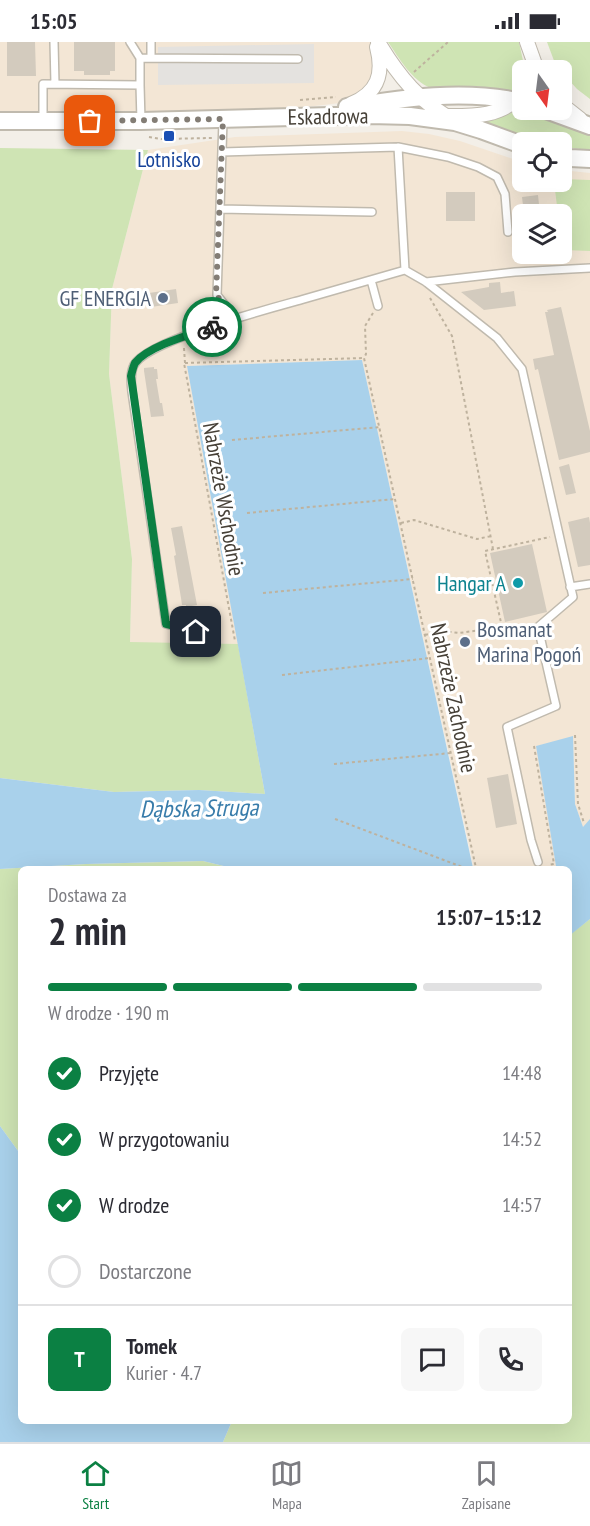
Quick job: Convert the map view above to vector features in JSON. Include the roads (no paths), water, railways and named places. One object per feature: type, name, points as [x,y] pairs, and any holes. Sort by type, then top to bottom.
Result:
[{"type":"street","name":"Eskadrowa","points":[[377,42],[401,78],[420,97],[447,116],[472,128]]},
{"type":"street","name":"Eskadrowa","points":[[272,117],[363,98],[373,88],[381,68],[377,42]]},
{"type":"street","name":"Eskadrowa","points":[[343,101],[463,95],[512,98]]},
{"type":"street","name":"Eskadrowa","points":[[272,117],[483,116],[512,104]]},
{"type":"street","points":[[572,112],[590,125]]},
{"type":"street","points":[[0,121],[141,120],[223,127],[272,117]]},
{"type":"street","name":"Eskadrowa","points":[[420,117],[454,122],[512,142]]},
{"type":"street","points":[[572,119],[590,125]]},
{"type":"street","points":[[572,158],[590,159]]},
{"type":"lane","points":[[54,42],[55,84]]},
{"type":"lane","points":[[130,42],[140,58],[141,120]]},
{"type":"lane","points":[[151,42],[151,58]]},
{"type":"lane","points":[[140,58],[298,59]]},
{"type":"lane","points":[[43,121],[43,84],[140,85]]},
{"type":"lane","points":[[223,127],[216,295],[228,309],[231,320]]},
{"type":"lane","points":[[222,152],[398,147],[448,157],[478,167],[497,177],[505,194],[508,232]]},
{"type":"lane","points":[[398,147],[405,270]]},
{"type":"lane","points":[[220,209],[372,212]]},
{"type":"lane","points":[[426,282],[515,272],[590,268]]},
{"type":"lane","points":[[196,632],[166,624],[131,376],[134,364],[143,355],[184,336],[231,320],[405,270],[426,282],[497,339],[522,369],[573,597],[538,627],[556,706],[507,727],[531,840],[542,864]]},
{"type":"lane","points":[[371,280],[378,306]]},
{"type":"lane","points":[[570,587],[590,584]]},
{"type":"water","name":"Dąbska Struga","points":[[362,360],[473,866],[224,866],[203,861],[18,866],[18,868],[0,869],[0,778],[114,792],[199,790],[265,794],[187,366]]},
{"type":"water","points":[[573,736],[575,804],[583,827],[590,819],[590,919],[572,934],[572,866],[556,866],[536,746]]},
{"type":"water","points":[[0,1126],[18,1151],[18,1424],[231,1424],[223,1442],[0,1442]]},
{"type":"place","name":"Lotnisko","points":[[169,136]]},
{"type":"place","name":"GF ENERGIA","points":[[163,298]]},
{"type":"place","name":"Hangar A","points":[[518,583]]},
{"type":"place","name":"Bosmanat Marina Pogoń","points":[[465,642]]}]
